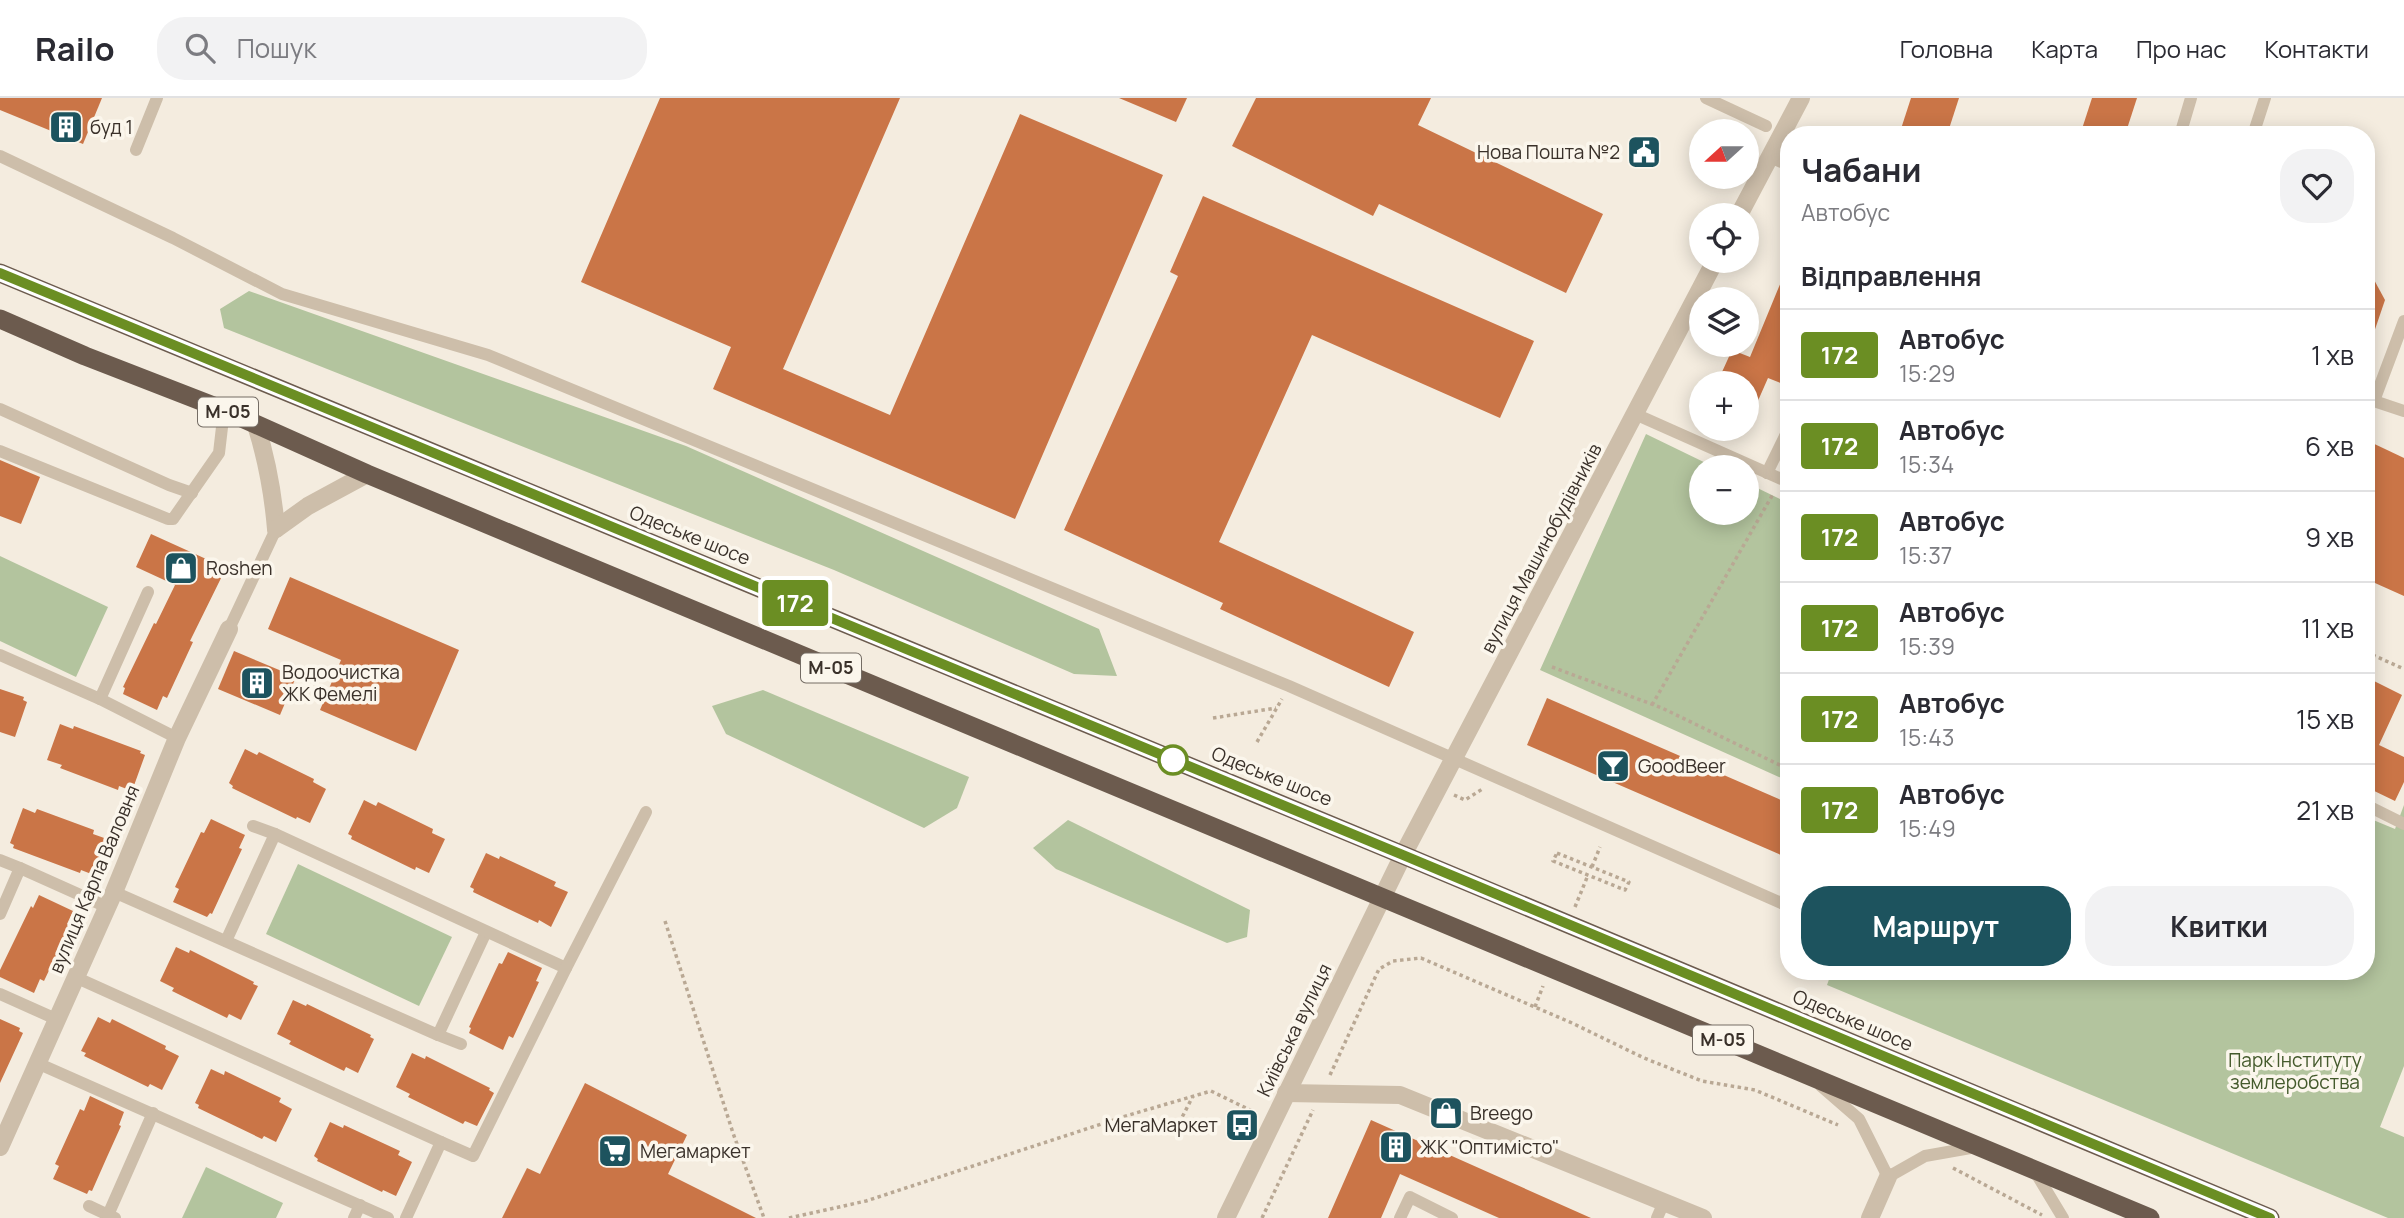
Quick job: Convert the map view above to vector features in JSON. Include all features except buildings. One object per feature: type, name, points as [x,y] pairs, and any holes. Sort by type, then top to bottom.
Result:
[{"type":"highway","name":"Одеське шосе","points":[[0,273],[2270,1218]]},
{"type":"highway","name":"М-05","points":[[0,319],[85,356],[224,410],[367,474],[2150,1218]]},
{"type":"street","points":[[1786,126],[1801,98]]},
{"type":"street","points":[[1745,203],[1780,138]]},
{"type":"street","name":"вулиця Машинобудівників","points":[[1403,855],[1709,273]]},
{"type":"street","points":[[256,425],[273,491],[276,529]]},
{"type":"street","points":[[276,529],[307,506],[367,474]]},
{"type":"street","name":"вулиця Карпа Валовня","points":[[0,1147],[6,1114],[37,1063],[110,900],[177,738],[229,629]]},
{"type":"street","name":"Київська вулиця","points":[[1226,1218],[1403,855]]},
{"type":"street","points":[[1286,1093],[1399,1095],[1660,1210],[1703,1218]]},
{"type":"street","points":[[1870,1218],[1888,1177]]},
{"type":"lane","points":[[136,150],[157,98]]},
{"type":"lane","points":[[1706,98],[1766,126]]},
{"type":"lane","points":[[2183,126],[2191,98]]},
{"type":"lane","points":[[2256,126],[2265,98]]},
{"type":"lane","points":[[0,156],[173,238],[282,294],[488,355],[1289,686],[1780,902]]},
{"type":"lane","points":[[1770,157],[1780,161]]},
{"type":"lane","points":[[2375,388],[2404,321]]},
{"type":"lane","points":[[2375,402],[2404,411]]},
{"type":"lane","points":[[0,409],[192,493]]},
{"type":"lane","points":[[0,451],[173,519],[219,453],[224,410]]},
{"type":"lane","points":[[1635,414],[1780,479]]},
{"type":"lane","points":[[1767,473],[1780,446]]},
{"type":"lane","points":[[229,629],[276,529]]},
{"type":"lane","points":[[100,699],[148,592]]},
{"type":"lane","points":[[0,655],[100,699],[177,738]]},
{"type":"lane","points":[[2375,809],[2404,824]]},
{"type":"lane","points":[[75,977],[473,1156],[646,811]]},
{"type":"lane","points":[[253,826],[566,968]]},
{"type":"lane","points":[[226,941],[275,834]]},
{"type":"lane","points":[[0,860],[226,941],[461,1044]]},
{"type":"lane","points":[[0,914],[20,868]]},
{"type":"lane","points":[[438,1035],[486,932]]},
{"type":"lane","points":[[0,993],[56,1019]]},
{"type":"lane","points":[[37,1063],[388,1218]]},
{"type":"lane","points":[[1810,1076],[1859,1119],[1888,1177],[1925,1156],[1978,1147]]},
{"type":"lane","points":[[89,1206],[112,1216],[153,1113]]},
{"type":"lane","points":[[406,1218],[441,1142]]},
{"type":"lane","points":[[2034,1170],[2063,1218]]},
{"type":"lane","points":[[1400,1218],[1409,1197],[1452,1218]]},
{"type":"lane","points":[[354,1218],[360,1205]]},
{"type":"path","points":[[1652,705],[1780,489]]},
{"type":"path","points":[[2375,656],[2404,669]]},
{"type":"path","points":[[1552,667],[1652,705],[1780,765]]},
{"type":"path","points":[[1257,742],[1289,686]]},
{"type":"path","points":[[1213,718],[1276,708]]},
{"type":"path","points":[[1592,867],[1600,847]]},
{"type":"path","points":[[1557,853],[1592,867],[1629,882],[1625,890],[1553,861],[1557,853]]},
{"type":"path","points":[[665,921],[733,1133],[764,1218]]},
{"type":"path","points":[[1262,1218],[1379,969],[1394,961],[1421,958],[1560,1017],[1644,1058],[1702,1081],[1755,1090],[1845,1127]]},
{"type":"path","points":[[789,1218],[866,1201],[1211,1091],[1254,1112]]},
{"type":"path","points":[[1176,1129],[1193,1096]]},
{"type":"path","points":[[1951,1168],[2047,1218]]},
{"type":"green space","points":[[249,291],[686,446],[1099,629],[1117,676],[1074,674],[834,570],[224,328],[220,309]]},
{"type":"green space","points":[[1646,434],[1689,455],[1689,525],[1759,525],[1759,489],[1780,499],[1780,777],[1540,670]]},
{"type":"green space","points":[[0,556],[108,607],[76,677],[0,641]]},
{"type":"green space","points":[[763,690],[969,777],[957,808],[924,828],[726,734],[712,706]]},
{"type":"green space","name":"Парк Інституту землеробства","points":[[2404,805],[2404,1066],[2380,1127],[2404,1137],[2404,1218],[2388,1218],[1827,985],[1829,980],[2375,980],[2375,821],[2395,829]]},
{"type":"green space","points":[[1068,820],[1250,910],[1247,937],[1227,943],[1056,869],[1033,848]]},
{"type":"green space","points":[[298,864],[452,937],[419,1006],[266,934]]},
{"type":"green space","points":[[206,1167],[283,1203],[276,1218],[182,1218]]},
{"type":"bus line","name":"172","points":[[0,273],[2270,1218]]},
{"type":"place","name":"буд 1","points":[[66,127]]},
{"type":"place","name":"Нова Пошта №2","points":[[1644,152]]},
{"type":"place","name":"Roshen","points":[[181,568]]},
{"type":"place","name":"Водоочистка ЖК Фемелі","points":[[257,683]]},
{"type":"place","name":"GoodBeer","points":[[1613,766]]},
{"type":"place","name":"Breego","points":[[1446,1113]]},
{"type":"place","name":"МегаМаркет","points":[[1242,1125]]},
{"type":"place","name":"ЖК \"Оптимісто\"","points":[[1396,1147]]},
{"type":"place","name":"Мегамаркет","points":[[615,1151]]}]
